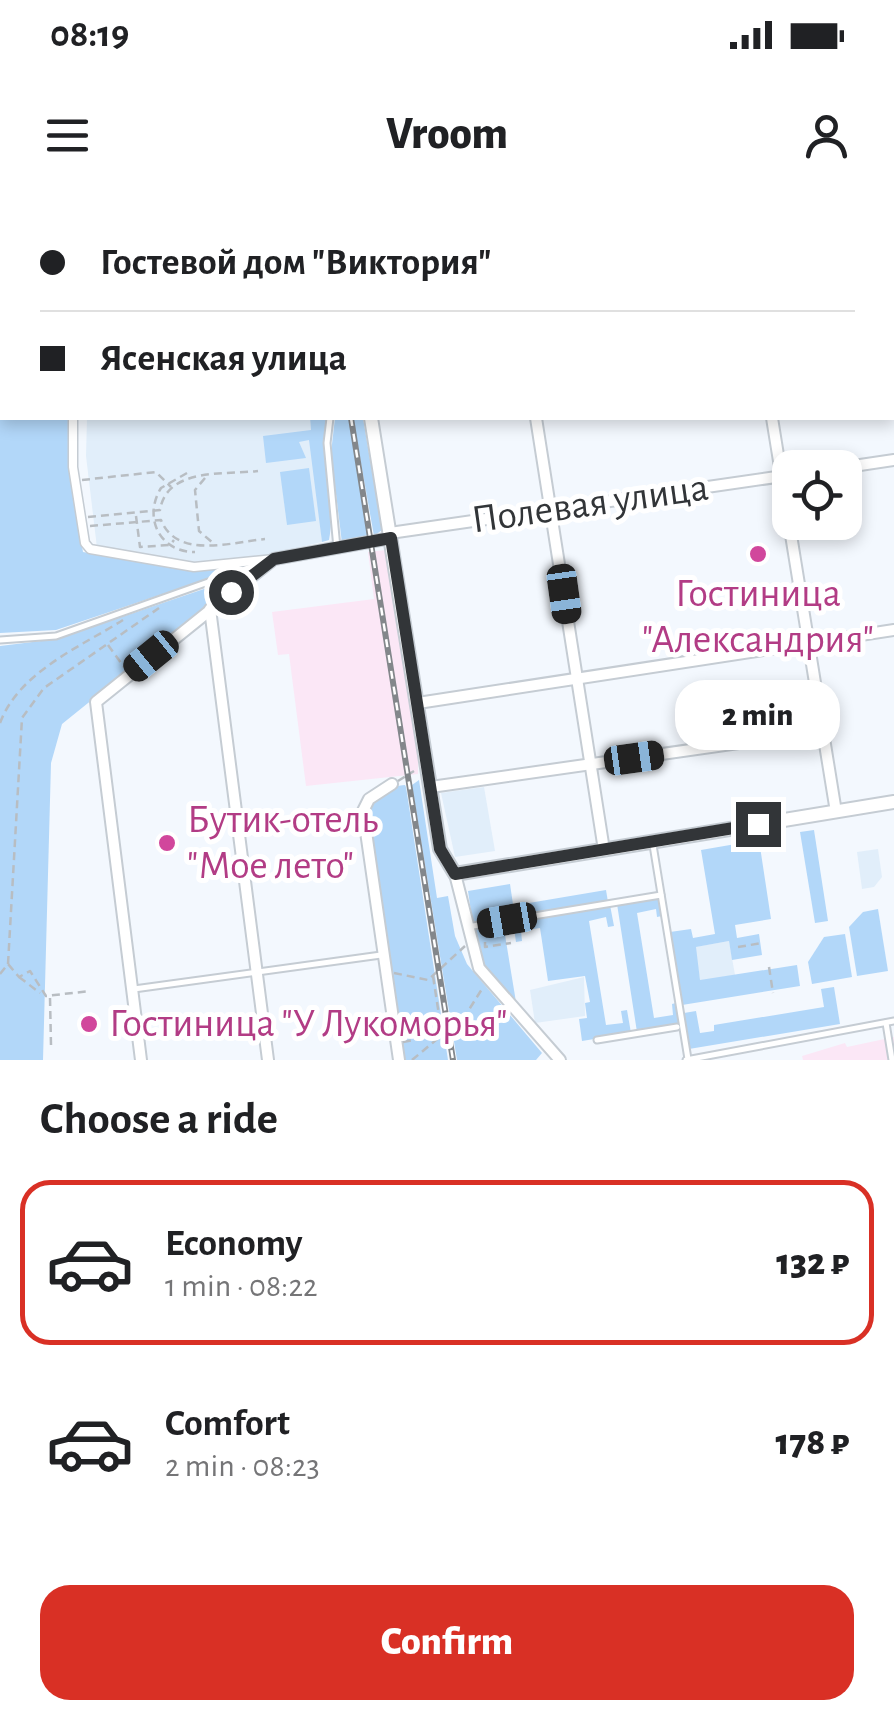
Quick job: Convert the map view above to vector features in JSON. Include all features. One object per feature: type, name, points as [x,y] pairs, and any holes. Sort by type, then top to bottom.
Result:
[{"type":"street","points":[[73,420],[82,523],[85,543],[92,550],[194,567],[337,548]]},
{"type":"street","points":[[370,420],[440,849],[455,874],[472,947],[488,979],[560,1060]]},
{"type":"street","points":[[536,420],[604,850]]},
{"type":"street","points":[[772,420],[780,450]]},
{"type":"street","points":[[862,465],[894,460]]},
{"type":"street","name":"Полевая улица","points":[[337,548],[390,536],[772,477]]},
{"type":"street","points":[[795,540],[836,812]]},
{"type":"street","points":[[141,1060],[96,702],[274,559]]},
{"type":"street","points":[[210,609],[268,1060]]},
{"type":"street","points":[[418,703],[894,630]]},
{"type":"street","points":[[431,787],[823,730]]},
{"type":"street","points":[[392,784],[369,799],[363,811],[399,1060]]},
{"type":"street","points":[[455,874],[894,802]]},
{"type":"lane","points":[[330,420],[327,442],[337,548]]},
{"type":"lane","points":[[0,640],[56,636],[274,559]]},
{"type":"lane","points":[[652,842],[687,1059],[894,1020]]},
{"type":"lane","points":[[467,927],[661,895]]},
{"type":"lane","points":[[132,989],[383,955]]},
{"type":"lane","points":[[886,1023],[892,1060]]},
{"type":"lane","points":[[597,1040],[677,1027]]},
{"type":"path","points":[[82,523],[160,510],[171,487],[184,479],[258,471]]},
{"type":"path","points":[[76,481],[156,472],[171,487]]},
{"type":"path","points":[[170,545],[153,520],[152,511],[166,482],[187,472]]},
{"type":"path","points":[[207,476],[195,490],[199,531],[214,544]]},
{"type":"path","points":[[136,512],[140,547],[170,545],[195,552]]},
{"type":"path","points":[[82,523],[161,520],[174,539],[188,545],[265,539]]},
{"type":"path","points":[[170,545],[174,539]]},
{"type":"path","points":[[0,974],[8,964],[20,723],[44,688],[183,591]]},
{"type":"path","points":[[0,723],[10,701],[26,683],[149,603]]},
{"type":"path","points":[[108,644],[124,667]]},
{"type":"path","points":[[392,784],[414,771]]},
{"type":"path","points":[[484,942],[486,947],[511,943]]},
{"type":"path","points":[[738,947],[762,943]]},
{"type":"path","points":[[386,968],[411,978],[433,976],[460,947],[472,947]]},
{"type":"path","points":[[8,964],[41,993],[50,996],[90,992]]},
{"type":"path","points":[[769,967],[773,992]]},
{"type":"path","points":[[20,978],[32,972],[41,993]]},
{"type":"path","points":[[433,976],[442,1035]]},
{"type":"path","points":[[412,1060],[470,1010],[488,979]]},
{"type":"path","points":[[50,996],[50,1045]]},
{"type":"path","points":[[396,1043],[442,1035]]},
{"type":"shaded area","points":[[0,420],[69,420],[69,468],[83,552],[191,571],[229,568],[225,573],[56,630],[0,633]]},
{"type":"shaded area","points":[[87,420],[310,420],[322,542],[262,556],[193,563],[97,548],[86,456]]},
{"type":"shaded area","points":[[310,420],[327,420],[324,448],[331,524],[329,540],[322,542],[309,440],[299,442],[306,458],[266,463],[263,436],[311,430]]},
{"type":"shaded area","points":[[335,420],[349,420],[368,535],[342,543],[331,453]]},
{"type":"shaded area","points":[[353,420],[363,420],[382,530],[374,536]]},
{"type":"shaded area","points":[[309,468],[316,521],[287,525],[280,472]]},
{"type":"shaded area","points":[[386,550],[418,748],[418,774],[306,786],[289,654],[278,655],[272,612],[374,599],[368,552]]},
{"type":"shaded area","points":[[248,574],[62,724],[51,763],[43,1060],[0,1060],[0,646],[57,639]]},
{"type":"shaded area","points":[[419,780],[437,898],[448,896],[455,936],[467,964],[542,1053],[536,1060],[457,1060],[412,785]]},
{"type":"shaded area","points":[[405,785],[448,1060],[403,1060],[369,812],[382,793]]},
{"type":"shaded area","points":[[484,787],[495,851],[455,857],[441,793]]},
{"type":"shaded area","points":[[814,830],[828,921],[815,923],[800,832]]},
{"type":"shaded area","points":[[759,840],[771,919],[735,925],[737,938],[759,934],[762,955],[732,960],[729,941],[696,947],[700,980],[797,965],[800,986],[682,1005],[670,932],[691,929],[693,938],[715,934],[701,850]]},
{"type":"shaded area","points":[[878,849],[882,877],[874,887],[862,889],[857,852]]},
{"type":"shaded area","points":[[510,884],[515,918],[473,925],[468,891]]},
{"type":"shaded area","points":[[606,890],[608,902],[519,917],[517,905]]},
{"type":"shaded area","points":[[659,897],[662,916],[657,917],[656,909],[637,913],[654,1018],[673,1015],[672,1004],[676,1003],[680,1025],[637,1032],[617,904]]},
{"type":"shaded area","points":[[610,905],[614,926],[608,927],[606,917],[589,921],[606,1025],[623,1023],[621,1011],[627,1010],[631,1033],[582,1041],[579,1019],[587,1018],[585,1003],[590,1002],[585,976],[548,981],[540,928],[521,931],[522,941],[516,942],[513,921]]},
{"type":"shaded area","points":[[878,909],[888,971],[857,976],[849,927],[863,912]]},
{"type":"shaded area","points":[[503,923],[516,1002],[479,959],[474,928]]},
{"type":"shaded area","points":[[845,934],[852,977],[812,984],[808,962],[824,937]]},
{"type":"shaded area","points":[[729,941],[735,975],[700,981],[695,947]]},
{"type":"shaded area","points":[[584,977],[585,1016],[535,1023],[530,990]]},
{"type":"shaded area","points":[[834,987],[840,1024],[689,1049],[684,1013],[696,1011],[700,1033],[714,1031],[714,1025],[824,1007],[821,989]]},
{"type":"shaded area","points":[[894,1037],[894,1060],[803,1060],[802,1056],[845,1043],[847,1047]]},
{"type":"railway","points":[[351,420],[453,1060]]},
{"type":"place","name":"Гостиница \"Александрия\"","points":[[758,554]]},
{"type":"place","name":"Бутик-отель \"Мое лето\"","points":[[167,843]]},
{"type":"place","name":"Гостиница \"У Лукоморья\"","points":[[89,1024]]},
{"type":"route","points":[[231,592],[274,559],[391,538],[440,849],[455,874],[758,824]]}]
